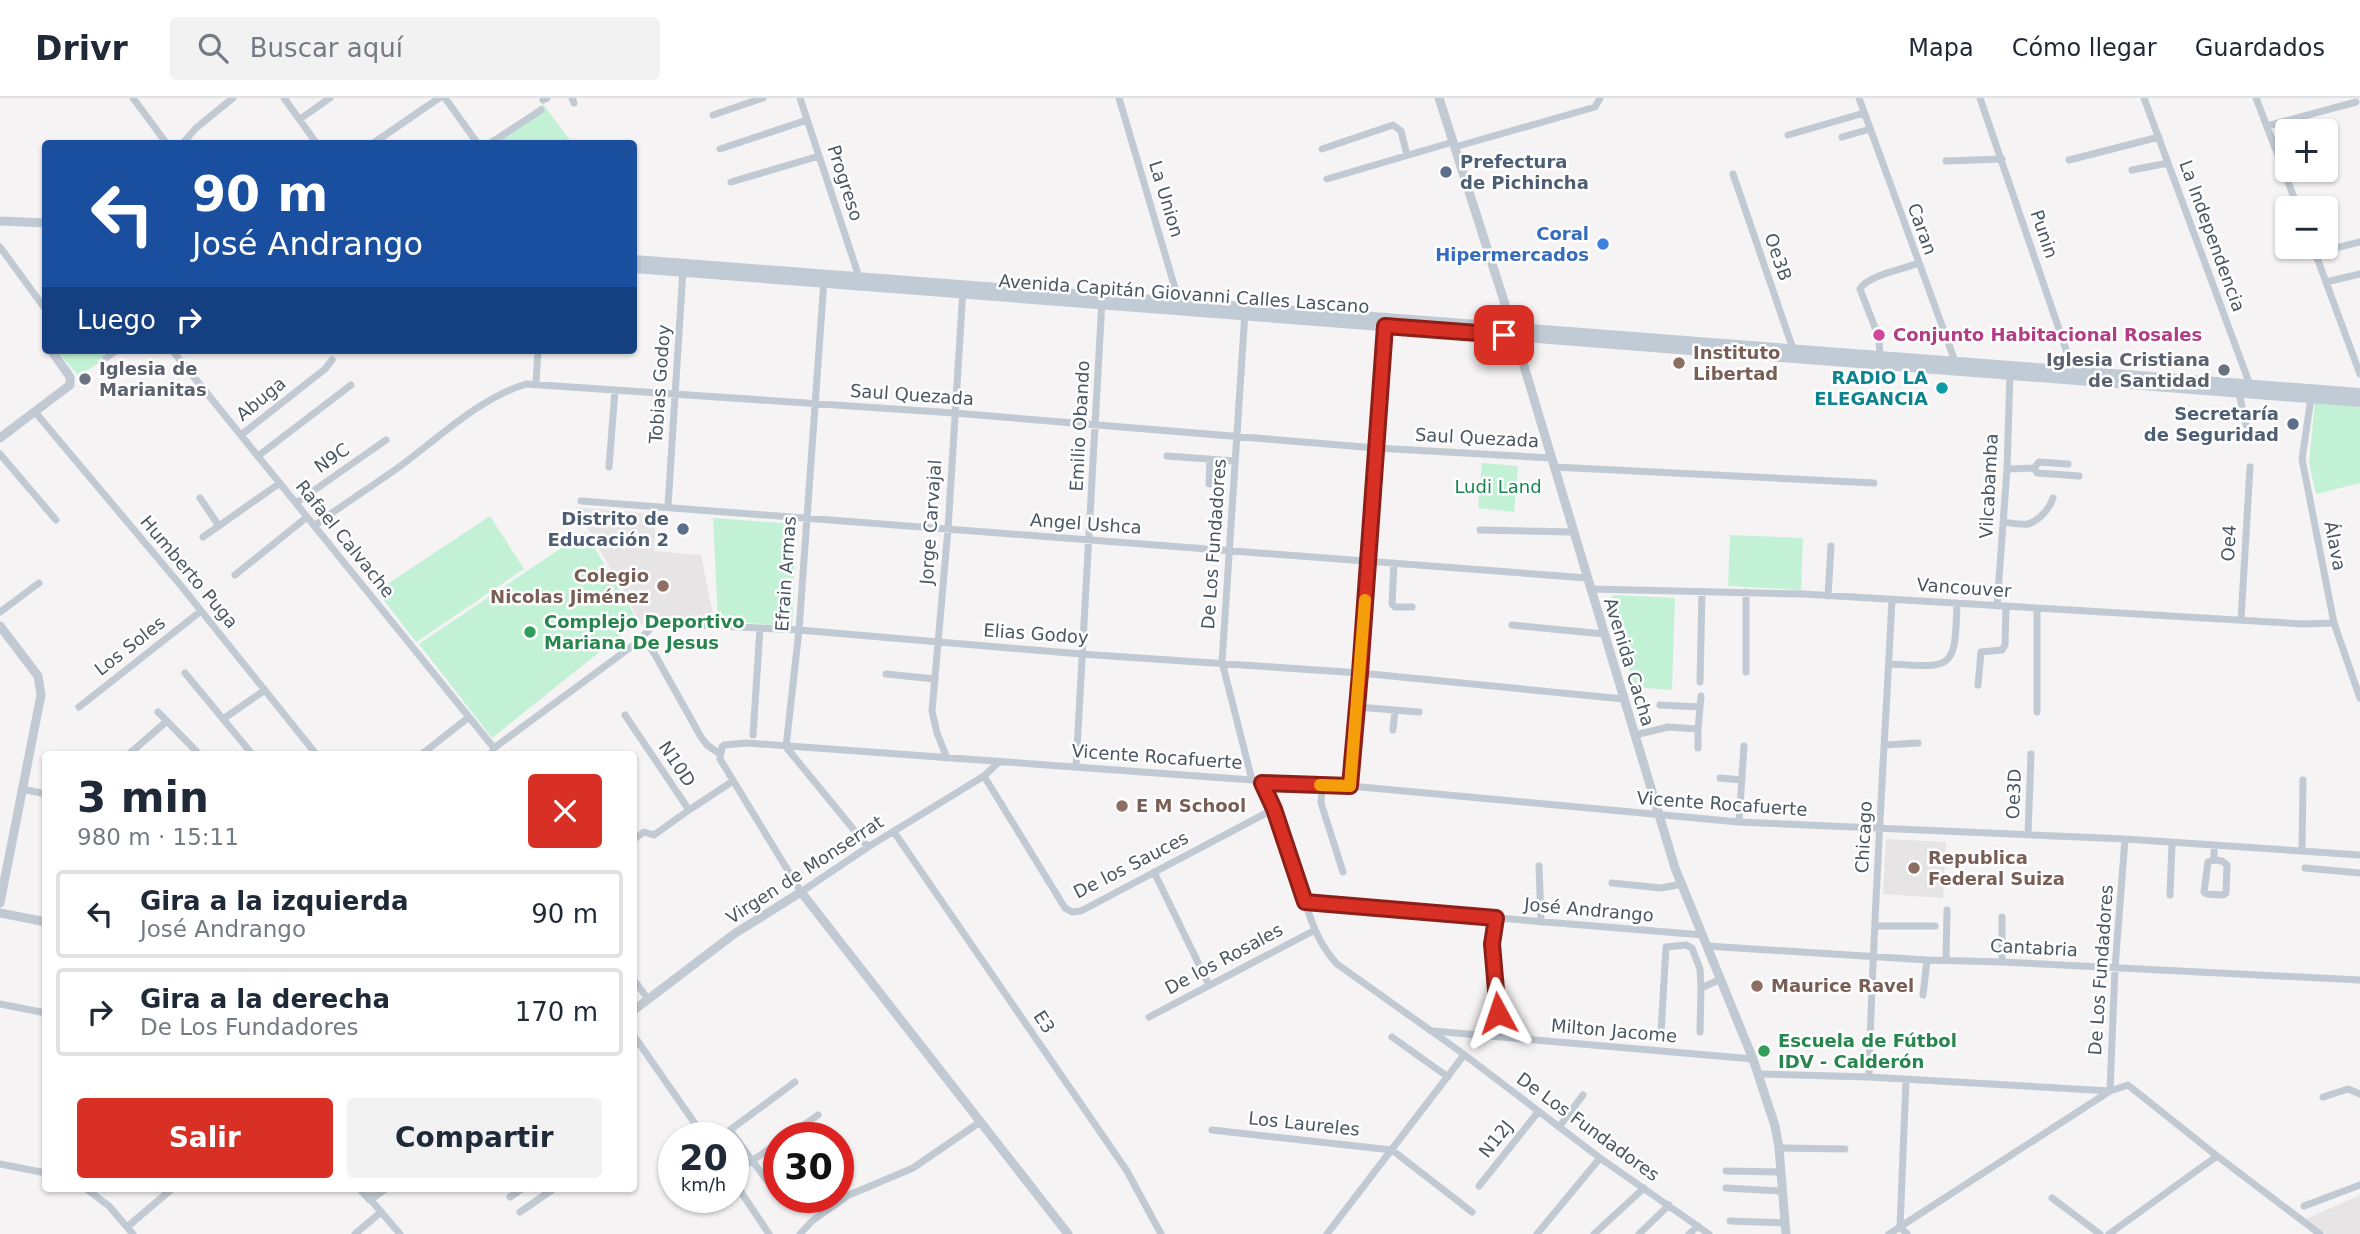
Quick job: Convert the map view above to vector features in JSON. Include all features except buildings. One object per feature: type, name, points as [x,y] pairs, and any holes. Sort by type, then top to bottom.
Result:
[{"type":"main road","points":[[637,260],[683,268]]},
{"type":"main road","points":[[637,268],[683,268],[1245,310],[1956,366],[2360,402]]},
{"type":"main road","points":[[824,278],[859,277],[962,289]]},
{"type":"main road","points":[[1513,331],[1793,349],[1956,366]]},
{"type":"main road","points":[[2074,376],[2360,393]]},
{"type":"street","points":[[132,98],[164,140]]},
{"type":"street","points":[[186,140],[233,98]]},
{"type":"street","points":[[284,98],[314,140]]},
{"type":"street","points":[[300,119],[330,98]]},
{"type":"street","points":[[378,140],[439,98]]},
{"type":"street","points":[[445,98],[475,140]]},
{"type":"street","points":[[713,115],[763,98]]},
{"type":"street","name":"Progreso","points":[[800,98],[859,277]]},
{"type":"street","name":"La Union","points":[[1119,98],[1180,306]]},
{"type":"street","name":"Avenida Cacha","points":[[1439,98],[1513,331],[1659,816],[1682,884],[1753,1059],[1775,1126],[1786,1234]]},
{"type":"street","points":[[1327,178],[1595,107],[1600,98]]},
{"type":"street","name":"Caran","points":[[1859,98],[1956,366]]},
{"type":"street","name":"Punin","points":[[1980,98],[2074,376]]},
{"type":"street","name":"La Independencia","points":[[2144,98],[2250,385]]},
{"type":"street","points":[[2256,98],[2293,196]]},
{"type":"street","points":[[2267,126],[2356,102]]},
{"type":"street","points":[[495,140],[541,110]]},
{"type":"street","points":[[1788,135],[1864,113]]},
{"type":"street","points":[[720,149],[807,120]]},
{"type":"street","points":[[1321,149],[1394,125],[1401,131],[1407,155]]},
{"type":"street","points":[[1842,137],[1870,129]]},
{"type":"street","points":[[2069,160],[2159,137]]},
{"type":"street","points":[[731,182],[819,156]]},
{"type":"street","points":[[1946,161],[2002,159]]},
{"type":"street","points":[[2132,170],[2168,163]]},
{"type":"street","name":"Oe3B","points":[[1733,174],[1793,349]]},
{"type":"street","points":[[0,220],[42,223]]},
{"type":"street","points":[[2338,246],[2360,242]]},
{"type":"street","points":[[0,247],[42,305]]},
{"type":"street","points":[[2317,259],[2356,354],[2360,374]]},
{"type":"street","points":[[1880,356],[1877,333],[1860,289],[1871,279],[1918,263]]},
{"type":"street","name":"Tobias Godoy","points":[[668,506],[683,268]]},
{"type":"street","points":[[2326,282],[2360,274]]},
{"type":"street","name":"Efrain Armas","points":[[786,747],[799,630],[824,278]]},
{"type":"street","name":"Jorge Carvajal","points":[[947,758],[932,711],[948,529],[962,289]]},
{"type":"street","name":"Emilio Obando","points":[[1076,767],[1102,300]]},
{"type":"street","name":"De Los Fundadores","points":[[1245,310],[1222,662],[1252,780]]},
{"type":"street","points":[[1350,786],[1385,321]]},
{"type":"street","points":[[0,438],[71,384],[70,377],[54,354]]},
{"type":"street","points":[[106,358],[112,354]]},
{"type":"street","name":"Rafael Calvache","points":[[175,354],[469,717],[492,751]]},
{"type":"street","points":[[536,384],[538,354]]},
{"type":"street","name":"Abuga","points":[[241,435],[325,369],[332,360]]},
{"type":"street","name":"Vilcabamba","points":[[1997,606],[2011,371]]},
{"type":"street","name":"Saul Quezada","points":[[314,526],[469,414],[512,388],[526,384],[954,413],[1553,462],[1874,483]]},
{"type":"street","points":[[258,456],[351,385]]},
{"type":"street","points":[[609,467],[614,390]]},
{"type":"street","points":[[2239,393],[2246,425]]},
{"type":"street","name":"Álava","points":[[2311,398],[2302,459],[2334,623],[2358,685],[2360,698]]},
{"type":"street","name":"Humberto Puga","points":[[35,412],[201,611],[311,751]]},
{"type":"street","name":"N9C","points":[[296,503],[386,440]]},
{"type":"street","points":[[0,454],[56,520]]},
{"type":"street","points":[[1167,456],[1235,461]]},
{"type":"street","points":[[1209,484],[1210,459]]},
{"type":"street","points":[[2007,469],[2034,468],[2039,463],[2068,464]]},
{"type":"street","name":"Oe4","points":[[2241,620],[2250,467]]},
{"type":"street","points":[[2034,468],[2037,473],[2079,476]]},
{"type":"street","points":[[203,537],[280,483]]},
{"type":"street","points":[[2004,522],[2033,522],[2050,507],[2053,498]]},
{"type":"street","points":[[200,499],[219,526]]},
{"type":"street","name":"Angel Ushca","points":[[581,501],[1587,578]]},
{"type":"street","points":[[235,575],[307,517]]},
{"type":"street","points":[[1480,530],[1574,532]]},
{"type":"street","points":[[1828,596],[1831,546]]},
{"type":"street","points":[[1394,563],[1392,604],[1395,607],[1412,607]]},
{"type":"street","points":[[0,612],[39,583]]},
{"type":"street","name":"Vancouver","points":[[1591,589],[1746,592],[2334,623]]},
{"type":"street","points":[[1700,682],[1702,592]]},
{"type":"street","points":[[1746,592],[1746,672]]},
{"type":"street","name":"Chicago","points":[[1869,1077],[1872,955],[1892,599]]},
{"type":"street","points":[[1889,664],[1927,667],[1949,660],[1956,640],[1957,603]]},
{"type":"street","points":[[1978,685],[1981,652],[2002,650],[2005,645],[2006,606]]},
{"type":"street","points":[[2036,712],[2037,609]]},
{"type":"street","name":"Los Soles","points":[[79,707],[201,611]]},
{"type":"street","name":"Elias Godoy","points":[[492,751],[660,623],[799,630],[1081,654],[1222,662],[1624,699]]},
{"type":"street","points":[[1512,625],[1604,634]]},
{"type":"street","points":[[0,626],[38,676],[41,695],[0,899]]},
{"type":"street","points":[[753,735],[760,628]]},
{"type":"street","points":[[642,637],[654,653],[701,737],[720,754],[720,759],[801,892],[1068,1234]]},
{"type":"street","points":[[185,673],[250,751]]},
{"type":"street","points":[[886,674],[935,679]]},
{"type":"street","points":[[223,719],[265,690]]},
{"type":"street","points":[[1698,748],[1701,696]]},
{"type":"street","points":[[1660,705],[1700,707]]},
{"type":"street","points":[[1357,707],[1419,712]]},
{"type":"street","points":[[1393,730],[1395,710]]},
{"type":"street","points":[[158,712],[196,751]]},
{"type":"street","name":"N10D","points":[[625,715],[689,810],[654,835],[644,832],[637,837]]},
{"type":"street","points":[[426,751],[469,717]]},
{"type":"street","points":[[132,751],[167,721]]},
{"type":"street","points":[[1634,735],[1668,727],[1698,730]]},
{"type":"street","name":"Vicente Rocafuerte","points":[[720,754],[722,747],[729,743],[1252,780],[1262,783],[1350,786],[1739,822],[2125,839],[2358,855]]},
{"type":"street","points":[[1885,745],[1918,743]]},
{"type":"street","points":[[1739,822],[1744,746]]},
{"type":"street","points":[[786,747],[868,847]]},
{"type":"street","name":"Oe3D","points":[[2028,835],[2031,754]]},
{"type":"street","name":"Virgen de Monserrat","points":[[637,1008],[734,934],[984,776],[998,763]]},
{"type":"street","name":"De los Sauces","points":[[984,776],[1069,911],[1081,911],[1274,809]]},
{"type":"street","points":[[1720,778],[1742,780]]},
{"type":"street","points":[[2302,851],[2303,780]]},
{"type":"street","points":[[689,810],[733,781]]},
{"type":"street","name":"De Los Fundadores","points":[[1262,783],[1274,809],[1315,930],[1327,952],[1338,964],[1600,1158],[1709,1234]]},
{"type":"street","points":[[1322,785],[1321,803],[1343,872]]},
{"type":"street","points":[[22,789],[42,793]]},
{"type":"street","name":"E3","points":[[894,832],[1127,1171],[1161,1234]]},
{"type":"street","name":"De Los Fundadores","points":[[2110,1091],[2115,968],[2125,839]]},
{"type":"street","points":[[2170,895],[2172,843]]},
{"type":"street","points":[[2214,847],[2214,860]]},
{"type":"street","points":[[2305,868],[2358,873],[2358,855]]},
{"type":"street","points":[[2214,860],[2227,865],[2226,892],[2223,895],[2204,892],[2208,862],[2214,860]]},
{"type":"street","points":[[1539,866],[1541,922]]},
{"type":"street","points":[[1154,872],[1209,985]]},
{"type":"street","points":[[1612,883],[1661,888],[1682,884]]},
{"type":"street","name":"José Andrango","points":[[1305,902],[1703,935]]},
{"type":"street","points":[[1947,910],[1947,960]]},
{"type":"street","points":[[0,913],[42,921]]},
{"type":"street","points":[[2002,917],[2002,962]]},
{"type":"street","points":[[1496,918],[1492,944],[1498,1013]]},
{"type":"street","points":[[1875,926],[1935,926]]},
{"type":"street","name":"De los Rosales","points":[[1149,1017],[1315,930]]},
{"type":"street","points":[[1661,1033],[1664,951],[1666,947],[1686,945],[1692,947],[1700,969],[1700,1032]]},
{"type":"street","name":"Cantabria","points":[[1707,946],[1927,960],[2360,980]]},
{"type":"street","points":[[1923,995],[1927,960]]},
{"type":"street","points":[[1701,988],[1721,979]]},
{"type":"street","points":[[637,984],[648,999]]},
{"type":"street","points":[[0,1004],[42,1012]]},
{"type":"street","name":"Milton Jacome","points":[[1431,1031],[1753,1059]]},
{"type":"street","points":[[1327,1234],[1448,1077],[1461,1053],[1466,1034]]},
{"type":"street","points":[[1392,1037],[1448,1077]]},
{"type":"street","points":[[637,1040],[694,1122]]},
{"type":"street","points":[[1758,1074],[1869,1077],[2110,1091]]},
{"type":"street","points":[[1906,1081],[1900,1227],[1907,1234]]},
{"type":"street","points":[[763,1176],[730,1130],[795,1082]]},
{"type":"street","points":[[1889,1234],[2110,1091],[2128,1084],[2320,1234]]},
{"type":"street","points":[[2323,1097],[2348,1089],[2360,1094]]},
{"type":"street","points":[[1559,1128],[1583,1095]]},
{"type":"street","name":"N12J","points":[[1479,1186],[1538,1112]]},
{"type":"street","points":[[808,1122],[818,1115]]},
{"type":"street","points":[[800,1234],[812,1221],[849,1195],[913,1168],[980,1122]]},
{"type":"street","name":"Los Laureles","points":[[1212,1130],[1392,1150]]},
{"type":"street","points":[[1779,1148],[1845,1149]]},
{"type":"street","points":[[1392,1150],[1472,1212]]},
{"type":"street","points":[[749,1163],[763,1153]]},
{"type":"street","points":[[2109,1234],[2217,1156]]},
{"type":"street","points":[[1537,1234],[1600,1158]]},
{"type":"street","points":[[0,1164],[42,1173]]},
{"type":"street","points":[[1726,1171],[1781,1172]]},
{"type":"street","points":[[2304,1206],[2360,1185]]},
{"type":"street","points":[[1594,1234],[1644,1188]]},
{"type":"street","points":[[1726,1188],[1782,1191]]},
{"type":"street","points":[[90,1192],[109,1206],[130,1231],[169,1192]]},
{"type":"street","points":[[364,1192],[400,1234]]},
{"type":"street","points":[[370,1199],[380,1192]]},
{"type":"street","points":[[510,1197],[517,1192]]},
{"type":"street","points":[[520,1212],[549,1192]]},
{"type":"street","points":[[2052,1198],[2100,1234]]},
{"type":"street","points":[[749,1204],[769,1234]]},
{"type":"street","points":[[1639,1234],[1669,1205]]},
{"type":"street","points":[[355,1234],[381,1212]]},
{"type":"street","points":[[1730,1221],[1784,1223]]},
{"type":"street","points":[[1689,1234],[1698,1226]]},
{"type":"shaded area","name":"Colegio Nicolas Jiménez","points":[[576,507],[656,514],[654,551],[701,555],[714,620],[656,616],[641,624]]},
{"type":"shaded area","name":"Republica Federal Suiza","points":[[1886,839],[1946,842],[1943,898],[1883,894]]},
{"type":"shaded area","points":[[2360,1195],[2360,1234],[2326,1234],[2306,1219]]},
{"type":"green space","points":[[543,104],[570,140],[494,140]]},
{"type":"green space","points":[[60,354],[103,354],[106,358],[79,376]]},
{"type":"green space","points":[[2315,402],[2360,405],[2360,483],[2316,494],[2309,463]]},
{"type":"green space","name":"Ludi Land","points":[[1482,463],[1518,466],[1514,512],[1478,508]]},
{"type":"green space","points":[[490,516],[524,569],[416,642],[377,591]]},
{"type":"green space","points":[[713,518],[796,524],[792,627],[718,620]]},
{"type":"green space","name":"Complejo Deportivo Mariana De Jesus","points":[[585,532],[638,621],[492,738],[419,644]]},
{"type":"green space","points":[[1730,535],[1803,538],[1801,590],[1728,586]]},
{"type":"green space","points":[[1611,597],[1675,598],[1672,690],[1635,687],[1610,605]]},
{"type":"slow traffic","points":[[1320,785],[1350,786],[1365,600]]},
{"type":"place","name":"Prefectura de Pichincha","points":[[1446,172]]},
{"type":"place","name":"Coral Hipermercados","points":[[1603,244]]},
{"type":"place","name":"Conjunto Habitacional Rosales","points":[[1879,335]]},
{"type":"place","name":"Instituto Libertad","points":[[1679,363]]},
{"type":"place","name":"Iglesia Cristiana de Santidad","points":[[2224,370]]},
{"type":"place","name":"Iglesia de Marianitas","points":[[85,379]]},
{"type":"place","name":"RADIO LA ELEGANCIA","points":[[1942,388]]},
{"type":"place","name":"Secretaría de Seguridad","points":[[2293,424]]},
{"type":"place","name":"Distrito de Educación 2","points":[[683,529]]},
{"type":"place","name":"Colegio Nicolas Jiménez","points":[[663,586]]},
{"type":"place","name":"Complejo Deportivo Mariana De Jesus","points":[[530,632]]},
{"type":"place","name":"E M School","points":[[1122,806]]},
{"type":"place","name":"Republica Federal Suiza","points":[[1914,868]]},
{"type":"place","name":"Maurice Ravel","points":[[1757,986]]},
{"type":"place","name":"Escuela de Fútbol IDV - Calderón","points":[[1764,1051]]},
{"type":"route","points":[[1498,1013],[1492,944],[1496,918],[1305,902],[1274,809],[1262,783],[1350,786],[1385,326],[1504,335]]}]
